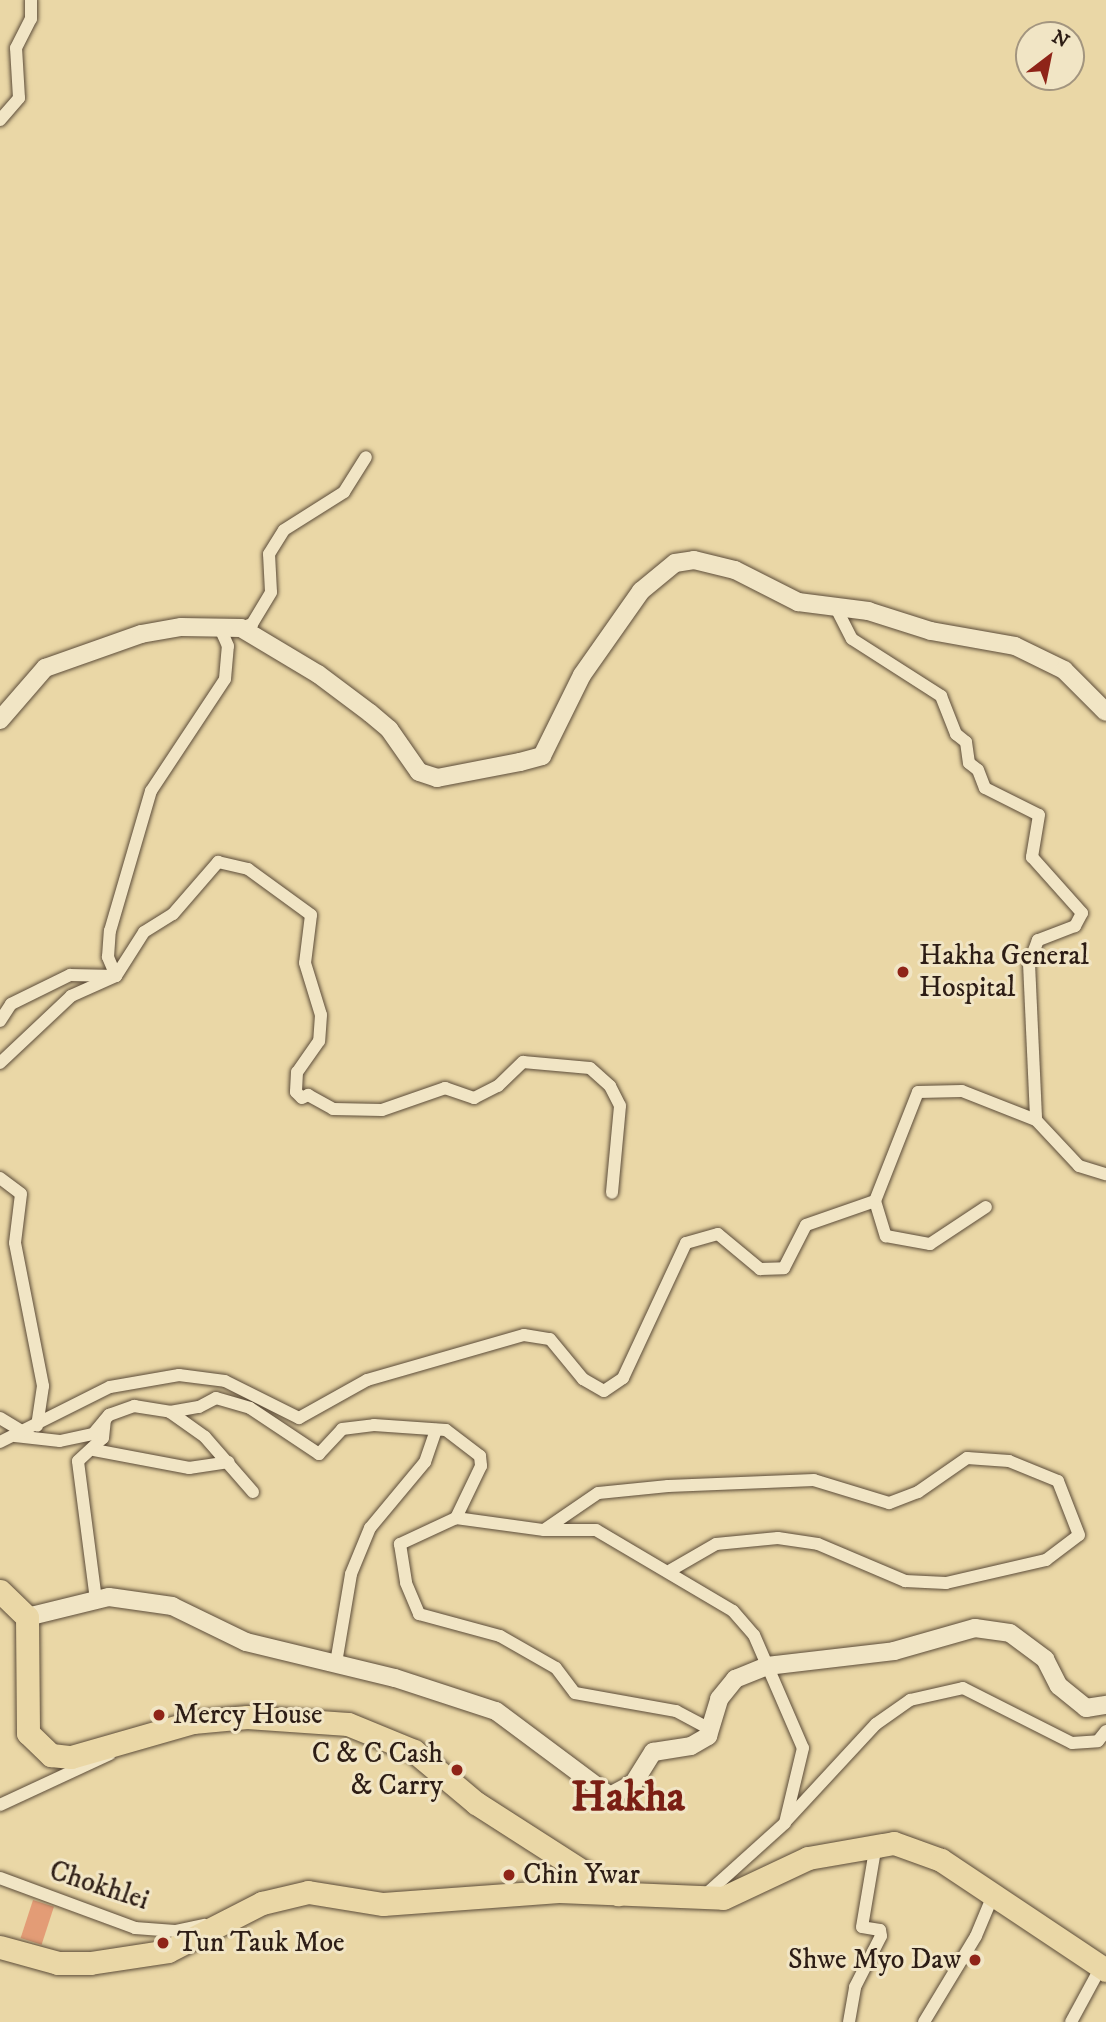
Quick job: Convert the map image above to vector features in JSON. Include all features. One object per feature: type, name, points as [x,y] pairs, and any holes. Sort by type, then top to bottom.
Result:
[{"type":"highway","points":[[0,1591],[27,1618],[25,1709],[34,1742],[61,1758],[193,1722],[247,1717],[326,1721],[372,1730],[414,1751],[476,1803],[621,1895]]},
{"type":"highway","points":[[0,1947],[58,1962],[90,1963],[168,1951],[262,1903],[308,1892],[383,1903],[559,1891],[701,1899],[733,1896],[808,1858],[877,1844],[920,1849],[994,1892],[1102,1961]]},
{"type":"street","points":[[0,120],[19,98],[16,48],[31,19],[31,0]]},
{"type":"street","points":[[0,720],[45,668],[141,634],[240,628],[252,624],[271,592],[269,554],[284,530],[344,492],[366,457]]},
{"type":"street","points":[[240,628],[360,705],[389,729],[419,772],[437,778],[542,756],[582,675],[641,591],[675,563],[714,562],[798,602],[834,604],[1033,653],[1064,670],[1106,712]]},
{"type":"street","points":[[834,604],[852,639],[941,696],[956,734],[966,742],[969,763],[978,770],[985,788],[1039,815],[1032,857],[1082,913],[1075,926],[1038,940],[1029,963],[1036,1120]]},
{"type":"street","points":[[116,976],[108,957],[110,931],[151,791],[225,679],[228,646],[220,628]]},
{"type":"street","points":[[0,1063],[71,996],[116,976],[144,932],[173,914],[218,862],[248,869],[311,915],[304,963],[321,1015],[319,1041],[297,1072],[296,1092],[302,1098],[308,1095],[333,1109],[382,1110],[445,1088],[474,1098],[498,1086],[523,1062],[590,1069],[610,1086],[620,1106],[612,1192]]},
{"type":"street","points":[[0,1021],[11,1004],[70,975],[116,976]]},
{"type":"street","points":[[986,1207],[930,1244],[886,1236],[875,1201],[918,1092],[962,1091],[1036,1120],[1079,1166],[1106,1174]]},
{"type":"street","points":[[0,1178],[21,1194],[15,1243],[43,1386],[37,1426]]},
{"type":"street","points":[[0,1442],[37,1426],[110,1387],[179,1375],[225,1381],[299,1418],[368,1380],[524,1335],[550,1339],[583,1379],[604,1391],[623,1378],[686,1243],[718,1234],[760,1269],[784,1268],[806,1226],[875,1201]]},
{"type":"street","points":[[0,1418],[18,1434],[60,1441],[93,1434],[105,1420],[134,1406],[170,1412],[199,1408],[216,1398],[233,1400],[318,1454],[342,1429],[446,1430],[481,1456],[478,1478],[456,1518]]},
{"type":"street","points":[[170,1412],[229,1462],[253,1492]]},
{"type":"street","points":[[96,1600],[78,1461],[94,1450],[105,1420]]},
{"type":"street","points":[[336,1663],[351,1574],[370,1528],[425,1462],[436,1430]]},
{"type":"street","points":[[94,1450],[189,1468],[229,1462]]},
{"type":"street","points":[[544,1530],[598,1493],[668,1486],[814,1480],[889,1503],[918,1492],[967,1458],[1009,1461],[1058,1481],[1079,1535],[1046,1560],[946,1583],[905,1581],[818,1544],[778,1538],[716,1544],[671,1570]]},
{"type":"street","points":[[710,1728],[676,1711],[575,1693],[556,1668],[500,1636],[419,1614],[406,1583],[400,1544],[456,1518],[544,1530],[596,1530],[671,1570],[696,1592],[733,1611],[754,1635],[803,1748],[785,1822]]},
{"type":"street","points":[[27,1618],[108,1597],[172,1606],[246,1642],[336,1663],[496,1711],[610,1796],[633,1784],[653,1752],[691,1746],[710,1728],[719,1699],[735,1679],[766,1666],[894,1651],[975,1628],[1010,1633],[1045,1660],[1059,1686],[1086,1708],[1106,1706]]},
{"type":"street","points":[[701,1899],[785,1822],[876,1724],[910,1700],[963,1688],[1072,1743],[1098,1741],[1106,1731]]},
{"type":"street","points":[[0,1805],[105,1757],[118,1743]]},
{"type":"street","points":[[849,2022],[855,1987],[881,1936],[880,1930],[862,1927],[877,1844]]},
{"type":"street","name":"Chokhlei","points":[[0,1878],[135,1928],[175,1931],[225,1920]]},
{"type":"street","points":[[924,2022],[976,1936],[994,1892]]},
{"type":"street","points":[[1071,2022],[1102,1961]]},
{"type":"building","points":[[33,1900],[54,1907],[42,1945],[21,1938]]},
{"type":"place","name":"Hakha General Hospital","points":[[903,972]]},
{"type":"place","name":"Mercy House","points":[[159,1715]]},
{"type":"place","name":"C & C Cash & Carry","points":[[457,1770]]},
{"type":"place","name":"Chin Ywar","points":[[509,1875]]},
{"type":"place","name":"Tun Tauk Moe","points":[[163,1943]]},
{"type":"place","name":"Shwe Myo Daw","points":[[975,1960]]},
{"type":"district","name":"Hakha","points":[[628,1798]]}]
